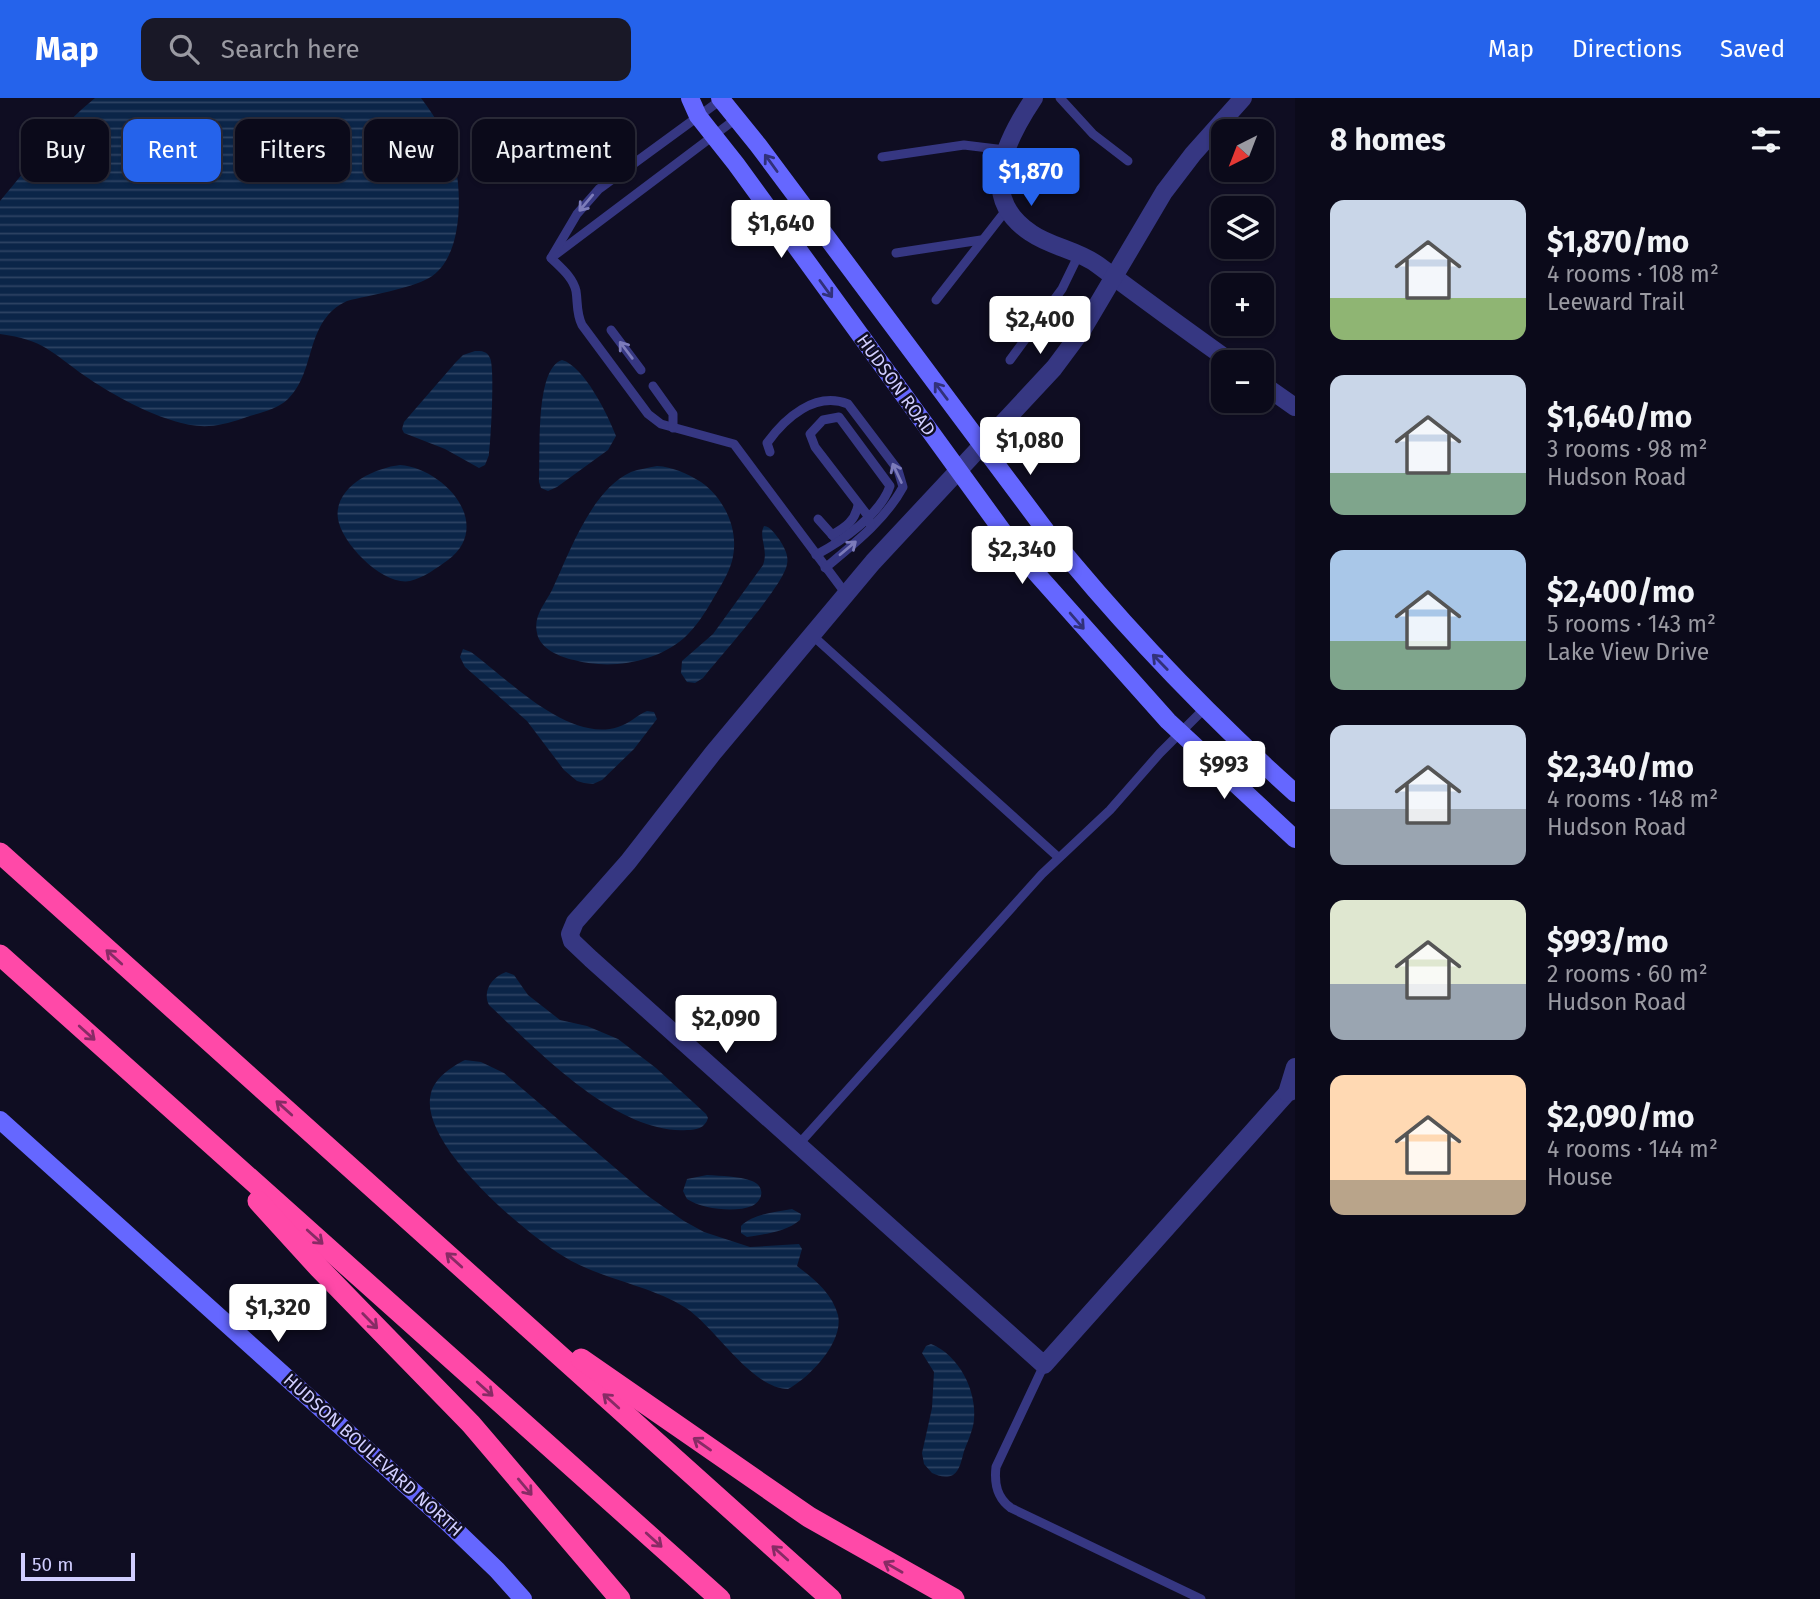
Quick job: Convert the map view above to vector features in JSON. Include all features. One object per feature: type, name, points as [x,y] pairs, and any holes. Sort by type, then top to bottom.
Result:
[{"type":"highway","points":[[0,853],[831,1599]]},
{"type":"highway","points":[[0,955],[720,1599]]},
{"type":"highway","points":[[173,1110],[319,1268],[471,1424],[620,1599]]},
{"type":"highway","points":[[505,1305],[788,1503],[862,1549],[954,1599]]},
{"type":"street","name":"HUDSON ROAD","points":[[690,98],[698,117],[1020,555],[1133,685],[1180,733],[1295,839]]},
{"type":"street","points":[[1034,98],[1004,150],[1000,178],[1001,193],[1007,209],[1030,233],[1096,263],[1214,350]]},
{"type":"street","points":[[1243,98],[1170,182],[1066,353],[846,594],[737,724],[628,862],[575,922],[570,934],[572,941],[1044,1365],[1291,1091],[1295,1067]]},
{"type":"street","name":"HUDSON ROAD","points":[[721,99],[1081,573],[1205,708],[1295,793]]},
{"type":"street","points":[[1274,392],[1295,407]]},
{"type":"street","name":"HUDSON BOULEVARD NORTH","points":[[0,1120],[446,1521],[523,1599]]},
{"type":"lane","points":[[1060,98],[1093,134],[1128,161]]},
{"type":"lane","points":[[551,258],[578,214],[599,189],[721,99]]},
{"type":"lane","points":[[551,258],[737,118]]},
{"type":"lane","points":[[882,157],[964,145],[1004,150]]},
{"type":"lane","points":[[936,300],[1007,209]]},
{"type":"lane","points":[[896,253],[981,240]]},
{"type":"lane","points":[[1010,360],[1062,289],[1079,254]]},
{"type":"lane","points":[[551,258],[574,285],[577,313],[586,331],[648,414],[656,422],[673,428],[734,444],[846,594]]},
{"type":"lane","points":[[611,330],[641,370]]},
{"type":"lane","points":[[653,386],[673,414],[673,428]]},
{"type":"lane","points":[[770,452],[767,443],[778,427],[800,409],[835,399],[848,404],[898,470],[904,487],[895,503],[825,568]]},
{"type":"lane","points":[[835,539],[849,535],[868,516],[887,494],[890,486],[839,417],[823,420],[810,434],[815,447],[868,516],[871,527]]},
{"type":"lane","points":[[816,555],[856,516],[858,505]]},
{"type":"lane","points":[[818,519],[835,539]]},
{"type":"lane","points":[[813,636],[1058,857]]},
{"type":"lane","points":[[798,1145],[1058,857],[1110,810],[1205,708]]},
{"type":"lane","points":[[1044,1365],[996,1467],[996,1484],[1000,1498],[1011,1508],[1201,1599]]},
{"type":"water","points":[[95,98],[421,98],[436,119],[364,119],[364,182],[458,182],[457,229],[448,258],[440,269],[421,282],[347,301],[333,310],[317,333],[297,388],[278,406],[234,421],[207,426],[181,423],[149,412],[104,388],[46,348],[27,340],[0,334],[0,201],[21,176],[21,182],[109,182],[109,119],[72,119]]},
{"type":"water","points":[[475,351],[489,356],[492,375],[489,455],[485,465],[479,468],[445,449],[404,433],[402,429],[404,422],[456,362],[463,355]]},
{"type":"water","points":[[562,360],[579,371],[587,381],[616,436],[608,450],[548,491],[541,488],[539,482],[543,396],[553,367]]},
{"type":"water","points":[[400,465],[416,468],[432,476],[458,500],[465,515],[466,530],[461,546],[448,560],[410,581],[388,577],[365,561],[347,540],[338,519],[342,497],[357,481],[379,470]]},
{"type":"water","points":[[657,466],[679,471],[701,482],[710,489],[723,507],[732,527],[734,550],[721,585],[703,615],[684,638],[646,659],[617,664],[588,663],[551,651],[539,639],[537,621],[583,524],[604,493],[617,481],[631,472]]},
{"type":"water","points":[[764,526],[774,533],[786,551],[787,564],[783,574],[764,604],[703,678],[695,683],[687,682],[681,673],[682,661],[713,634],[763,565]]},
{"type":"water","points":[[463,649],[471,652],[540,706],[579,726],[599,729],[618,727],[647,711],[654,712],[657,719],[634,749],[602,780],[593,784],[577,781],[564,770],[527,721],[465,667],[460,657]]},
{"type":"water","points":[[506,972],[514,975],[528,995],[560,1020],[587,1026],[618,1039],[656,1068],[706,1114],[708,1118],[705,1124],[691,1130],[660,1128],[633,1119],[606,1105],[580,1086],[554,1066],[489,1005],[487,995],[490,985],[496,977]]},
{"type":"water","points":[[465,1060],[481,1062],[504,1073],[648,1196],[684,1221],[704,1232],[750,1247],[799,1244],[802,1249],[797,1266],[827,1293],[838,1315],[836,1336],[815,1368],[788,1389],[774,1386],[748,1368],[686,1308],[656,1293],[609,1277],[563,1256],[500,1207],[456,1160],[440,1136],[431,1113],[431,1093],[436,1082]]},
{"type":"water","points":[[707,1175],[752,1181],[759,1186],[761,1197],[752,1206],[737,1209],[710,1207],[687,1199],[683,1191],[687,1179]]},
{"type":"water","points":[[792,1209],[801,1214],[800,1220],[788,1227],[747,1237],[741,1233],[741,1226],[752,1219]]},
{"type":"water","points":[[931,1344],[950,1356],[958,1365],[969,1386],[974,1409],[973,1428],[960,1464],[953,1475],[948,1476],[932,1473],[924,1464],[922,1453],[932,1408],[934,1372],[922,1353],[926,1346]]}]
